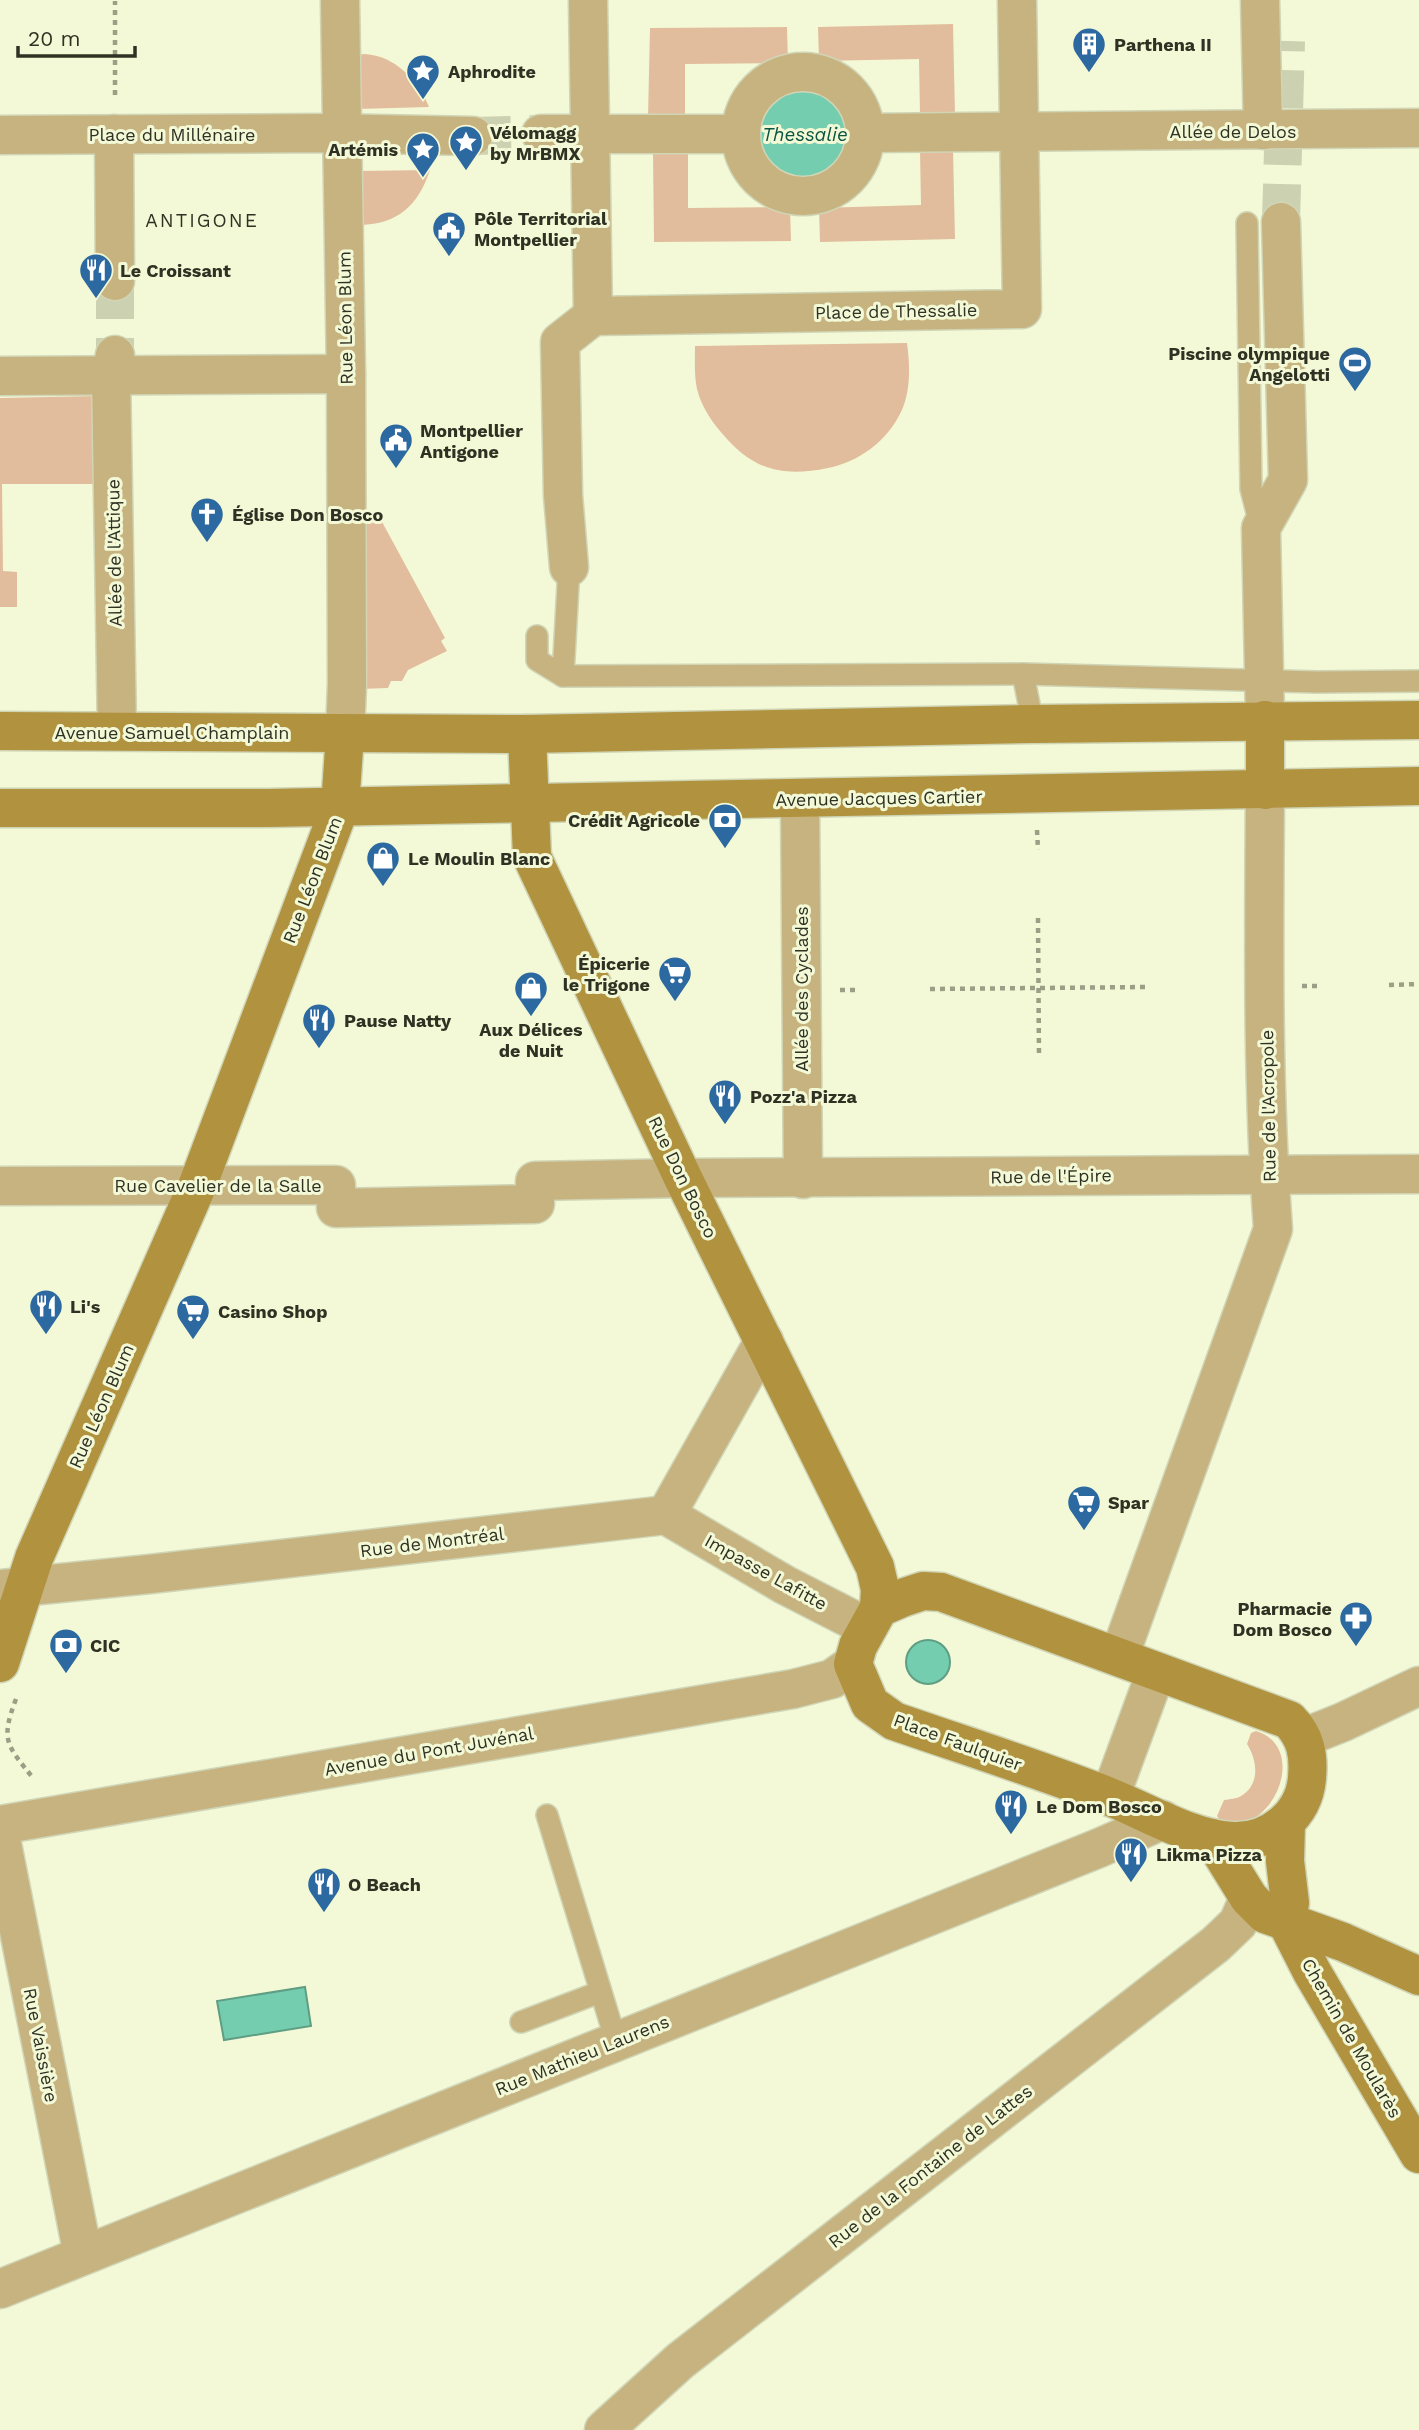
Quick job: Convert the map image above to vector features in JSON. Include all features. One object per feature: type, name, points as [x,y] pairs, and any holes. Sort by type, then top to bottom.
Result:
[{"type":"street","name":"Rue Léon Blum","points":[[0,1662],[12,1588],[198,1184],[340,807],[347,684],[341,0]]},
{"type":"street","points":[[569,567],[563,495],[560,342],[593,316],[588,0]]},
{"type":"street","name":"Place de Thessalie","points":[[593,316],[1022,309],[1033,133],[1017,0]]},
{"type":"street","points":[[1260,0],[1263,130]]},
{"type":"street","points":[[1285,0],[1286,41]]},
{"type":"street","points":[[803,72],[824,75],[843,86],[857,102],[865,122],[866,133],[862,156],[842,184],[821,194],[798,197],[776,190],[757,177],[745,157],[741,134],[745,113],[755,94],[782,76],[803,72]]},
{"type":"street","name":"Allée de Delos","points":[[1033,133],[1419,128]]},
{"type":"street","name":"Place du Millénaire","points":[[0,135],[344,133],[472,136]]},
{"type":"street","points":[[866,133],[1033,133]]},
{"type":"street","points":[[114,134],[115,281]]},
{"type":"street","points":[[541,134],[741,134]]},
{"type":"street","name":"Rue de l'Acropole","points":[[1119,1657],[1273,1229],[1269,1174],[1265,986],[1265,720],[1261,528],[1288,480],[1264,223]]},
{"type":"street","points":[[0,376],[113,365],[346,374]]},
{"type":"street","name":"Allée de l'Attique","points":[[113,365],[117,730]]},
{"type":"street","points":[[345,734],[527,734],[1265,720],[1419,720]]},
{"type":"street","name":"Avenue Samuel Champlain","points":[[0,731],[345,734]]},
{"type":"street","name":"Rue Don Bosco","points":[[527,734],[531,857],[682,1178],[875,1567],[880,1589],[873,1618]]},
{"type":"street","name":"Avenue Jacques Cartier","points":[[340,807],[1419,786]]},
{"type":"street","name":"Allée des Cyclades","points":[[800,800],[803,1179]]},
{"type":"street","points":[[0,808],[340,807]]},
{"type":"street","name":"Rue de l'Épire","points":[[682,1178],[1419,1174]]},
{"type":"street","name":"Rue Cavelier de la Salle","points":[[0,1186],[336,1185],[336,1208],[536,1204],[535,1181],[682,1178]]},
{"type":"street","points":[[666,1515],[764,1341]]},
{"type":"street","name":"Rue de Montréal","points":[[12,1588],[666,1515]]},
{"type":"street","name":"Impasse Lafitte","points":[[666,1515],[785,1586],[873,1618]]},
{"type":"street","points":[[853,1664],[858,1646],[873,1618],[902,1598],[923,1591],[941,1592],[1289,1720],[1303,1738],[1308,1766],[1306,1786],[1294,1816],[1286,1823],[1285,1861],[1290,1903],[1286,1921]]},
{"type":"street","name":"Place Faulquier","points":[[853,1664],[870,1704],[894,1721],[1110,1797],[1212,1838],[1236,1841],[1259,1837],[1286,1823]]},
{"type":"street","name":"Avenue du Pont Juvénal","points":[[0,1825],[793,1689],[832,1679],[853,1664]]},
{"type":"street","points":[[1110,1797],[1156,1672]]},
{"type":"street","points":[[1303,1738],[1419,1686]]},
{"type":"street","name":"Rue Mathieu Laurens","points":[[0,2289],[1163,1820]]},
{"type":"street","name":"Rue Vaissière","points":[[0,1834],[83,2255]]},
{"type":"street","points":[[1212,1838],[1249,1898],[1265,1914],[1343,1942],[1419,1976]]},
{"type":"street","name":"Rue de la Fontaine de Lattes","points":[[604,2430],[680,2361],[1216,1944],[1238,1923],[1249,1898]]},
{"type":"street","name":"Chemin de Moularès","points":[[1286,1921],[1312,1972],[1419,2154]]},
{"type":"lane","points":[[563,676],[569,567]]},
{"type":"lane","points":[[537,636],[537,660],[563,676],[1023,674],[1264,681],[1419,681]]},
{"type":"lane","points":[[1023,674],[1033,724]]},
{"type":"lane","points":[[547,1815],[616,2041]]},
{"type":"lane","points":[[520,2022],[600,1992]]},
{"type":"path","points":[[114,134],[115,1]]},
{"type":"path","points":[[1038,918],[1039,1058]]},
{"type":"path","points":[[1389,985],[1419,984]]},
{"type":"path","points":[[930,989],[1146,987]]},
{"type":"shaded area","points":[[953,24],[955,115],[920,115],[919,59],[819,61],[818,27]]},
{"type":"shaded area","points":[[787,27],[788,63],[685,64],[685,118],[648,118],[650,28]]},
{"type":"shaded area","points":[[365,54],[386,59],[404,71],[419,88],[429,107],[357,109],[355,55]]},
{"type":"shaded area","points":[[953,149],[955,239],[820,242],[819,208],[921,205],[920,150]]},
{"type":"shaded area","points":[[688,152],[688,208],[790,207],[791,241],[654,242],[653,153]]},
{"type":"shaded area","points":[[430,170],[419,194],[404,211],[384,221],[358,225],[358,171]]},
{"type":"shaded area","points":[[907,343],[908,387],[904,404],[895,422],[871,449],[851,461],[828,468],[781,471],[755,462],[732,444],[716,426],[703,406],[697,389],[695,346]]},
{"type":"shaded area","points":[[97,396],[97,484],[2,484],[3,571],[17,572],[17,607],[0,607],[0,398]]},
{"type":"shaded area","points":[[360,519],[381,520],[445,638],[441,641],[447,651],[408,670],[402,681],[391,681],[388,688],[360,689]]},
{"type":"shaded area","points":[[1256,1731],[1270,1739],[1279,1750],[1281,1778],[1276,1793],[1268,1806],[1257,1816],[1243,1823],[1221,1822],[1217,1816],[1224,1800],[1241,1796],[1252,1785],[1255,1764],[1247,1744],[1251,1733]]},
{"type":"water","name":"Thessalie","points":[[804,86],[822,90],[838,100],[848,116],[852,134],[848,152],[838,168],[822,178],[804,182],[786,178],[770,168],[760,152],[756,134],[760,116],[770,100],[786,90]]},
{"type":"water","points":[[928,1640],[943,1647],[950,1662],[943,1677],[928,1684],[913,1677],[906,1662],[913,1647]]},
{"type":"water","points":[[305,1987],[311,2026],[224,2040],[217,2001]]},
{"type":"tunnel","points":[[1281,222],[1286,41]]},
{"type":"tunnel","points":[[473,136],[541,134]]},
{"type":"tunnel","points":[[115,281],[115,355]]},
{"type":"place","name":"Parthena II","points":[[1089,74]]},
{"type":"place","name":"Aphrodite","points":[[423,101]]},
{"type":"place","name":"Vélomagg by MrBMX","points":[[466,172]]},
{"type":"place","name":"Artémis","points":[[423,179]]},
{"type":"place","name":"Pôle Territorial Montpellier","points":[[449,258]]},
{"type":"place","name":"Le Croissant","points":[[96,300]]},
{"type":"place","name":"Piscine olympique Angelotti","points":[[1355,393]]},
{"type":"place","name":"Montpellier Antigone","points":[[396,470]]},
{"type":"place","name":"Église Don Bosco","points":[[207,544]]},
{"type":"place","name":"Crédit Agricole","points":[[725,850]]},
{"type":"place","name":"Le Moulin Blanc","points":[[383,888]]},
{"type":"place","name":"Épicerie le Trigone","points":[[675,1003]]},
{"type":"place","name":"Aux Délices de Nuit","points":[[531,1018]]},
{"type":"place","name":"Pause Natty","points":[[319,1050]]},
{"type":"place","name":"Pozz'a Pizza","points":[[725,1126]]},
{"type":"place","name":"Li's","points":[[46,1336]]},
{"type":"place","name":"Casino Shop","points":[[193,1341]]},
{"type":"place","name":"Spar","points":[[1084,1532]]},
{"type":"place","name":"Pharmacie Dom Bosco","points":[[1356,1648]]},
{"type":"place","name":"CIC","points":[[66,1675]]},
{"type":"place","name":"Le Dom Bosco","points":[[1011,1836]]},
{"type":"place","name":"Likma Pizza","points":[[1131,1884]]},
{"type":"place","name":"O Beach","points":[[324,1914]]},
{"type":"district","name":"ANTIGONE","points":[[202,220]]}]
